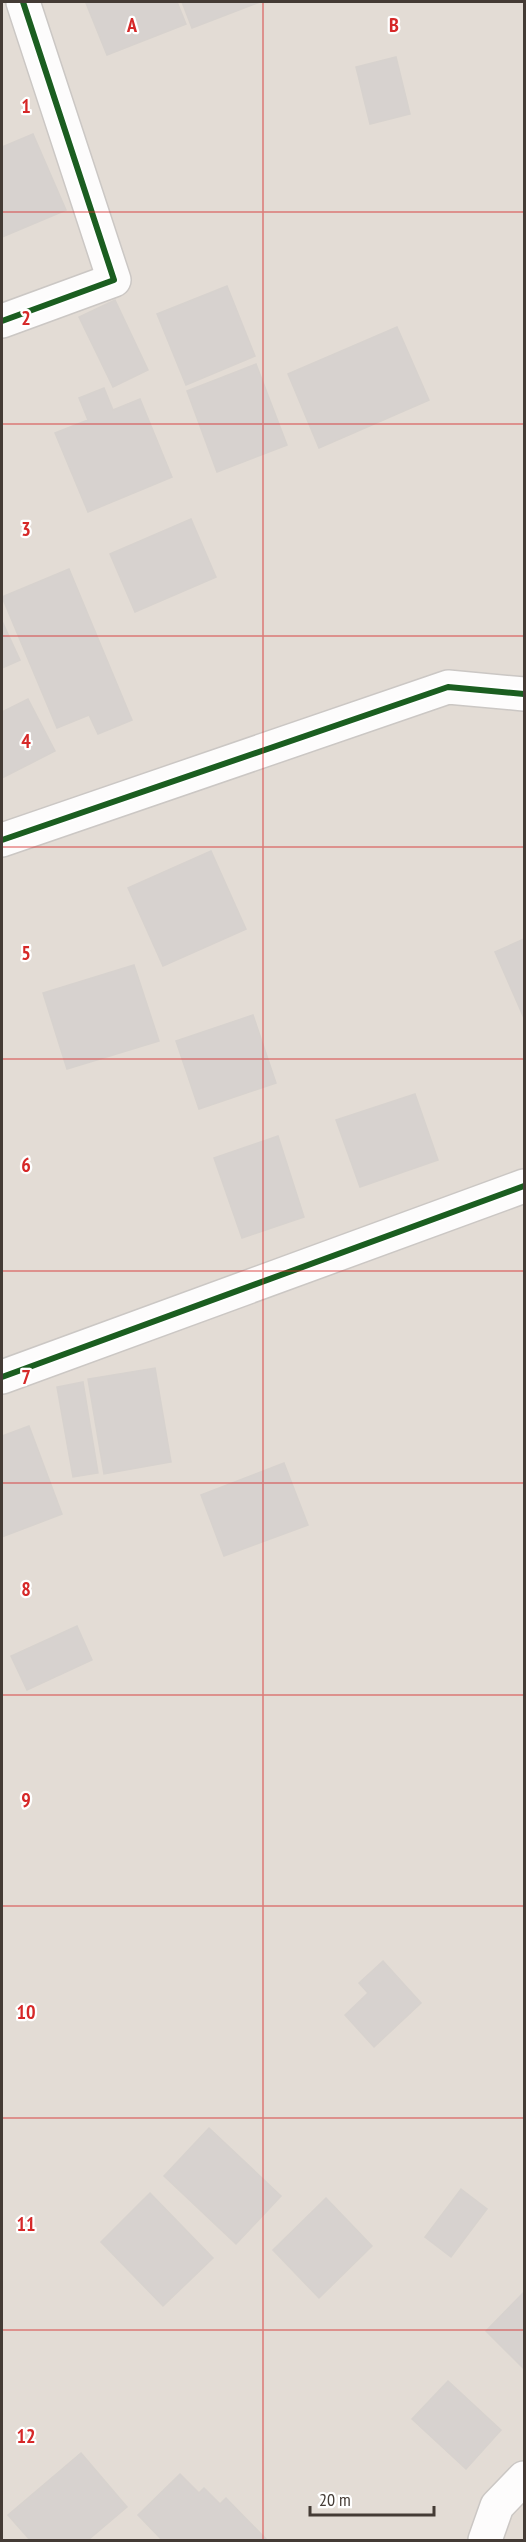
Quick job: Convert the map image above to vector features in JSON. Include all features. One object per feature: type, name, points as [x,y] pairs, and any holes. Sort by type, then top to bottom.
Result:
[{"type":"street","points":[[2,321],[114,280],[23,2]]},
{"type":"street","points":[[2,840],[448,687],[525,694]]},
{"type":"street","points":[[2,1377],[525,1186]]},
{"type":"street","points":[[485,2541],[497,2506],[525,2478]]},
{"type":"shaded area","points":[[2,2],[524,2],[524,2540],[2,2540]]},
{"type":"building","points":[[177,2],[186,24],[107,55],[86,3]]},
{"type":"building","points":[[182,2],[260,2],[192,28]]},
{"type":"building","points":[[396,57],[410,114],[370,124],[356,67]]},
{"type":"building","points":[[33,134],[66,210],[2,237],[2,147]]},
{"type":"building","points":[[227,286],[255,356],[186,385],[157,314]]},
{"type":"building","points":[[115,300],[148,370],[113,387],[79,317]]},
{"type":"building","points":[[397,327],[429,400],[319,448],[288,374]]},
{"type":"building","points":[[256,364],[287,445],[217,472],[187,391]]},
{"type":"building","points":[[104,388],[113,410],[140,399],[172,477],[88,512],[55,433],[88,420],[79,398]]},
{"type":"building","points":[[191,519],[216,577],[135,612],[110,554]]},
{"type":"building","points":[[69,569],[132,720],[98,734],[89,715],[57,728],[2,597]]},
{"type":"building","points":[[2,621],[20,660],[2,668]]},
{"type":"building","points":[[28,699],[55,751],[2,778],[2,712]]},
{"type":"building","points":[[211,851],[246,929],[163,966],[128,888]]},
{"type":"building","points":[[524,939],[524,1018],[495,952]]},
{"type":"building","points":[[134,965],[159,1041],[67,1069],[43,993]]},
{"type":"building","points":[[253,1015],[276,1083],[199,1109],[176,1041]]},
{"type":"building","points":[[415,1094],[438,1160],[360,1187],[336,1120]]},
{"type":"building","points":[[278,1136],[304,1217],[242,1238],[214,1158]]},
{"type":"building","points":[[155,1368],[171,1462],[104,1474],[88,1379]]},
{"type":"building","points":[[83,1382],[98,1473],[73,1477],[57,1387]]},
{"type":"building","points":[[29,1426],[62,1514],[2,1537],[2,1436]]},
{"type":"building","points":[[284,1463],[308,1525],[224,1556],[201,1495]]},
{"type":"building","points":[[77,1626],[92,1660],[27,1690],[11,1656]]},
{"type":"building","points":[[383,1961],[421,2003],[374,2047],[345,2015],[368,1993],[359,1983]]},
{"type":"building","points":[[209,2128],[281,2196],[236,2244],[164,2176]]},
{"type":"building","points":[[461,2189],[487,2209],[451,2257],[425,2237]]},
{"type":"building","points":[[150,2193],[213,2258],[163,2306],[101,2242]]},
{"type":"building","points":[[326,2198],[372,2246],[319,2298],[273,2250]]},
{"type":"building","points":[[524,2292],[524,2369],[486,2331]]},
{"type":"building","points":[[448,2381],[501,2430],[466,2469],[412,2419]]},
{"type":"building","points":[[81,2453],[127,2507],[88,2540],[30,2540],[8,2515]]},
{"type":"building","points":[[180,2474],[199,2493],[204,2488],[220,2504],[226,2498],[267,2540],[162,2540],[138,2515]]},
{"type":"cycle path","points":[[2,321],[114,280],[23,2]]},
{"type":"cycle path","points":[[2,840],[448,687],[524,694]]},
{"type":"cycle path","points":[[2,1377],[524,1186]]}]
